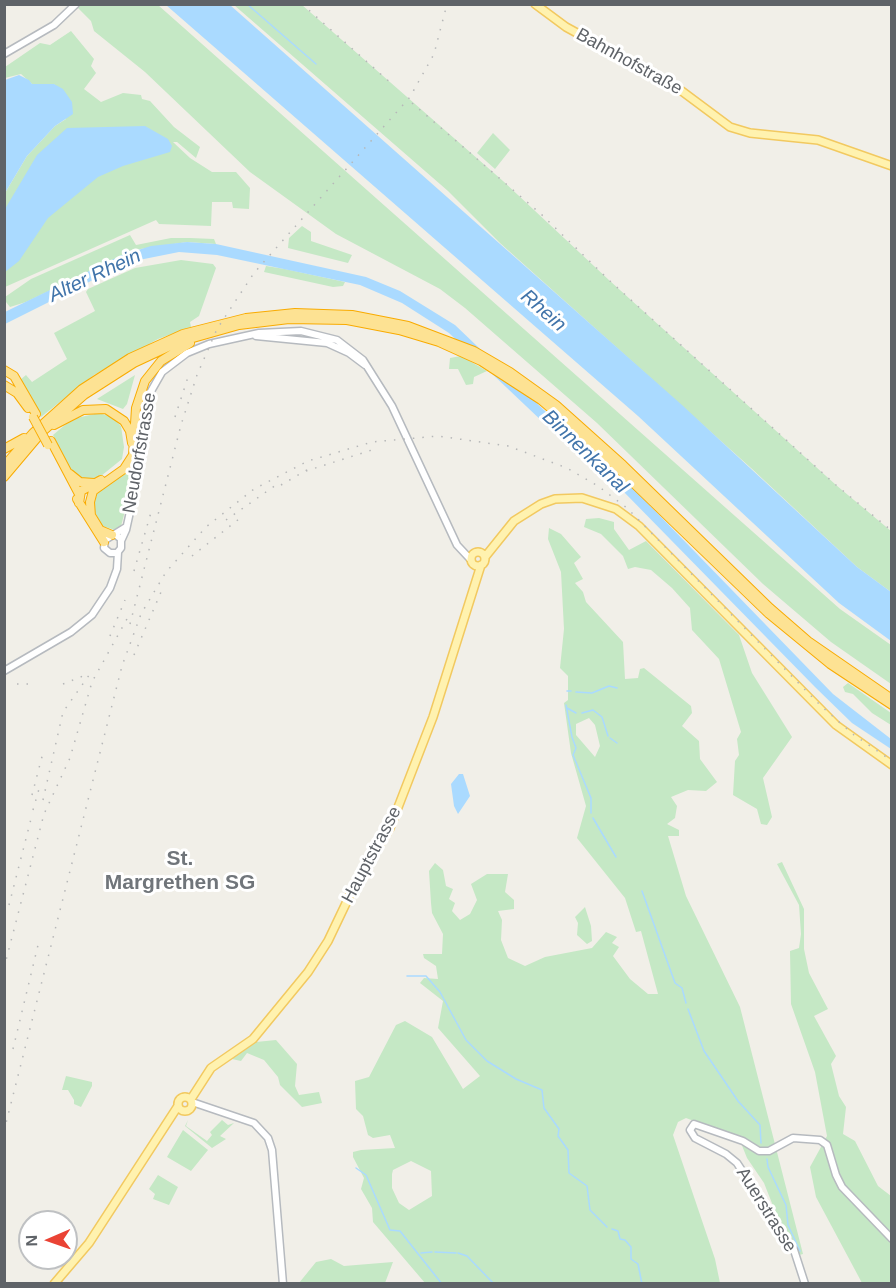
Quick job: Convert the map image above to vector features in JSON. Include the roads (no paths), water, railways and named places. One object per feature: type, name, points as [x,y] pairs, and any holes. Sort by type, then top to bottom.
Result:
[{"type":"highway","points":[[4,449],[45,421],[82,389],[139,353],[183,334],[237,320],[285,313],[343,314],[399,324],[448,339],[510,372],[556,405],[597,440],[739,580],[808,641],[891,699]]},
{"type":"highway","points":[[4,477],[42,432],[84,395],[125,368],[161,349],[221,329],[279,320],[347,320],[409,332],[466,354],[528,391],[594,445],[769,614],[830,664],[891,705]]},
{"type":"highway","points":[[91,516],[90,504],[95,490],[122,471],[132,458],[138,401],[149,375],[175,351],[221,329]]},
{"type":"highway","points":[[4,370],[14,376],[77,497],[104,542]]},
{"type":"highway","points":[[4,385],[20,396],[34,415]]},
{"type":"highway","points":[[42,432],[88,408],[106,409],[122,418],[131,436],[129,456],[118,470],[96,482],[77,497]]},
{"type":"highway","points":[[4,466],[45,421]]},
{"type":"highway","points":[[49,443],[68,472],[77,497],[100,530],[114,535]]},
{"type":"highway","points":[[68,472],[80,482],[96,482]]},
{"type":"main road","points":[[4,54],[54,25],[75,4]]},
{"type":"main road","name":"Bahnhofstraße","points":[[536,5],[572,30],[679,89],[713,117],[730,127],[750,133],[818,140],[891,166]]},
{"type":"main road","name":"Neudorfstrasse","points":[[115,553],[127,527],[142,457],[145,407],[154,381],[167,367],[187,353],[209,344],[249,335],[327,343],[349,353],[365,365],[392,406],[463,553],[475,561]]},
{"type":"main road","points":[[475,561],[519,516],[555,499],[582,498],[616,509],[639,526],[836,725],[891,765]]},
{"type":"main road","name":"Neudorfstrasse","points":[[104,542],[127,527]]},
{"type":"main road","points":[[114,535],[121,541]]},
{"type":"main road","points":[[4,671],[80,626],[102,603],[114,576],[115,553],[105,549],[104,542]]},
{"type":"main road","points":[[475,561],[483,555]]},
{"type":"main road","name":"Hauptstrasse","points":[[54,1284],[89,1243],[173,1118],[190,1101],[196,1088],[215,1063],[258,1034],[308,972],[328,941],[359,876],[395,817],[439,700],[477,577],[475,561]]},
{"type":"main road","name":"Hauptstrasse","points":[[181,1108],[180,1098],[190,1101]]},
{"type":"main road","points":[[190,1101],[254,1123],[270,1142],[283,1284]]},
{"type":"main road","name":"Auerstrasse","points":[[805,1284],[794,1250],[737,1163],[695,1138],[690,1130],[697,1124],[764,1151],[794,1138],[825,1143],[842,1187],[891,1239]]},
{"type":"water","name":"Rhein","points":[[166,5],[230,5],[682,405],[857,567],[891,592],[891,641],[839,603],[638,416]]},
{"type":"water","points":[[19,75],[32,84],[54,84],[63,89],[72,102],[73,114],[55,126],[27,156],[5,193],[5,80]]},
{"type":"water","points":[[145,126],[168,139],[172,146],[170,152],[123,166],[98,177],[48,218],[19,261],[5,272],[5,209],[37,155],[67,128]]},
{"type":"water","points":[[187,242],[216,244],[366,277],[400,291],[455,325],[591,455],[630,485],[833,694],[891,739],[891,749],[852,723],[622,490],[584,461],[449,333],[402,303],[360,285],[217,255],[179,252],[129,262],[5,324],[5,312],[122,255],[151,246]]},
{"type":"water","points":[[459,774],[463,774],[470,796],[458,814],[454,806],[451,784]]},
{"type":"waterway","points":[[247,4],[316,64]]},
{"type":"waterway","points":[[576,692],[592,693],[609,686],[617,688]]},
{"type":"waterway","points":[[566,705],[576,748],[573,755],[591,798],[591,813]]},
{"type":"waterway","points":[[567,708],[576,713]]},
{"type":"waterway","points":[[582,713],[593,710],[602,717],[608,736]]},
{"type":"waterway","points":[[610,738],[617,743]]},
{"type":"waterway","points":[[593,818],[616,857]]},
{"type":"waterway","points":[[642,891],[675,983],[682,988],[686,1003]]},
{"type":"waterway","points":[[407,976],[426,976],[440,992],[466,1040],[487,1061],[516,1079],[542,1090],[544,1108],[559,1129],[558,1136],[568,1150],[569,1173],[587,1186],[590,1210],[607,1227]]},
{"type":"waterway","points":[[688,1009],[704,1051],[738,1101],[760,1125],[761,1143]]},
{"type":"waterway","points":[[767,1159],[768,1167],[786,1205],[788,1225],[800,1251]]},
{"type":"waterway","points":[[356,1168],[366,1175],[390,1230],[400,1231],[442,1284]]},
{"type":"waterway","points":[[612,1229],[618,1231],[620,1239],[625,1240],[631,1247],[631,1259],[638,1264],[642,1284]]},
{"type":"waterway","points":[[421,1253],[432,1252]]},
{"type":"waterway","points":[[435,1252],[456,1253]]},
{"type":"waterway","points":[[458,1253],[467,1256],[494,1284]]},
{"type":"railway","points":[[302,4],[393,85]]},
{"type":"railway","points":[[130,624],[181,425],[197,375],[217,329],[254,273],[410,97],[434,54],[447,4]]},
{"type":"railway","points":[[412,103],[541,214],[610,281],[836,485],[892,531]]},
{"type":"railway","points":[[175,417],[189,374]]},
{"type":"railway","points":[[4,1131],[122,666],[141,614],[166,572],[206,527],[254,489],[308,461],[372,442],[438,436],[508,446],[567,468],[598,486],[627,508],[821,706],[854,735],[892,761]]},
{"type":"railway","points":[[306,471],[375,449]]},
{"type":"railway","points":[[281,485],[312,467]]},
{"type":"railway","points":[[226,520],[276,485]]},
{"type":"railway","points":[[134,571],[152,509]]},
{"type":"railway","points":[[192,556],[239,519]]},
{"type":"railway","points":[[134,655],[161,592]]},
{"type":"railway","points":[[110,636],[125,600]]},
{"type":"railway","points":[[4,968],[44,814],[70,758],[92,682],[128,617]]},
{"type":"railway","points":[[43,800],[63,712],[92,671]]},
{"type":"railway","points":[[63,684],[88,674]]},
{"type":"railway","points":[[17,684],[34,684]]},
{"type":"railway","points":[[32,795],[44,749]]},
{"type":"railway","points":[[33,810],[39,789]]},
{"type":"railway","points":[[9,905],[31,819]]},
{"type":"railway","points":[[4,923],[6,919]]},
{"type":"railway","points":[[13,1049],[39,941]]},
{"type":"district","name":"St. Margrethen SG","points":[[180,871]]},
{"type":"water label","name":"Alter Rhein","points":[[95,276]]},
{"type":"water label","name":"Binnenkanal","points":[[585,452]]}]
